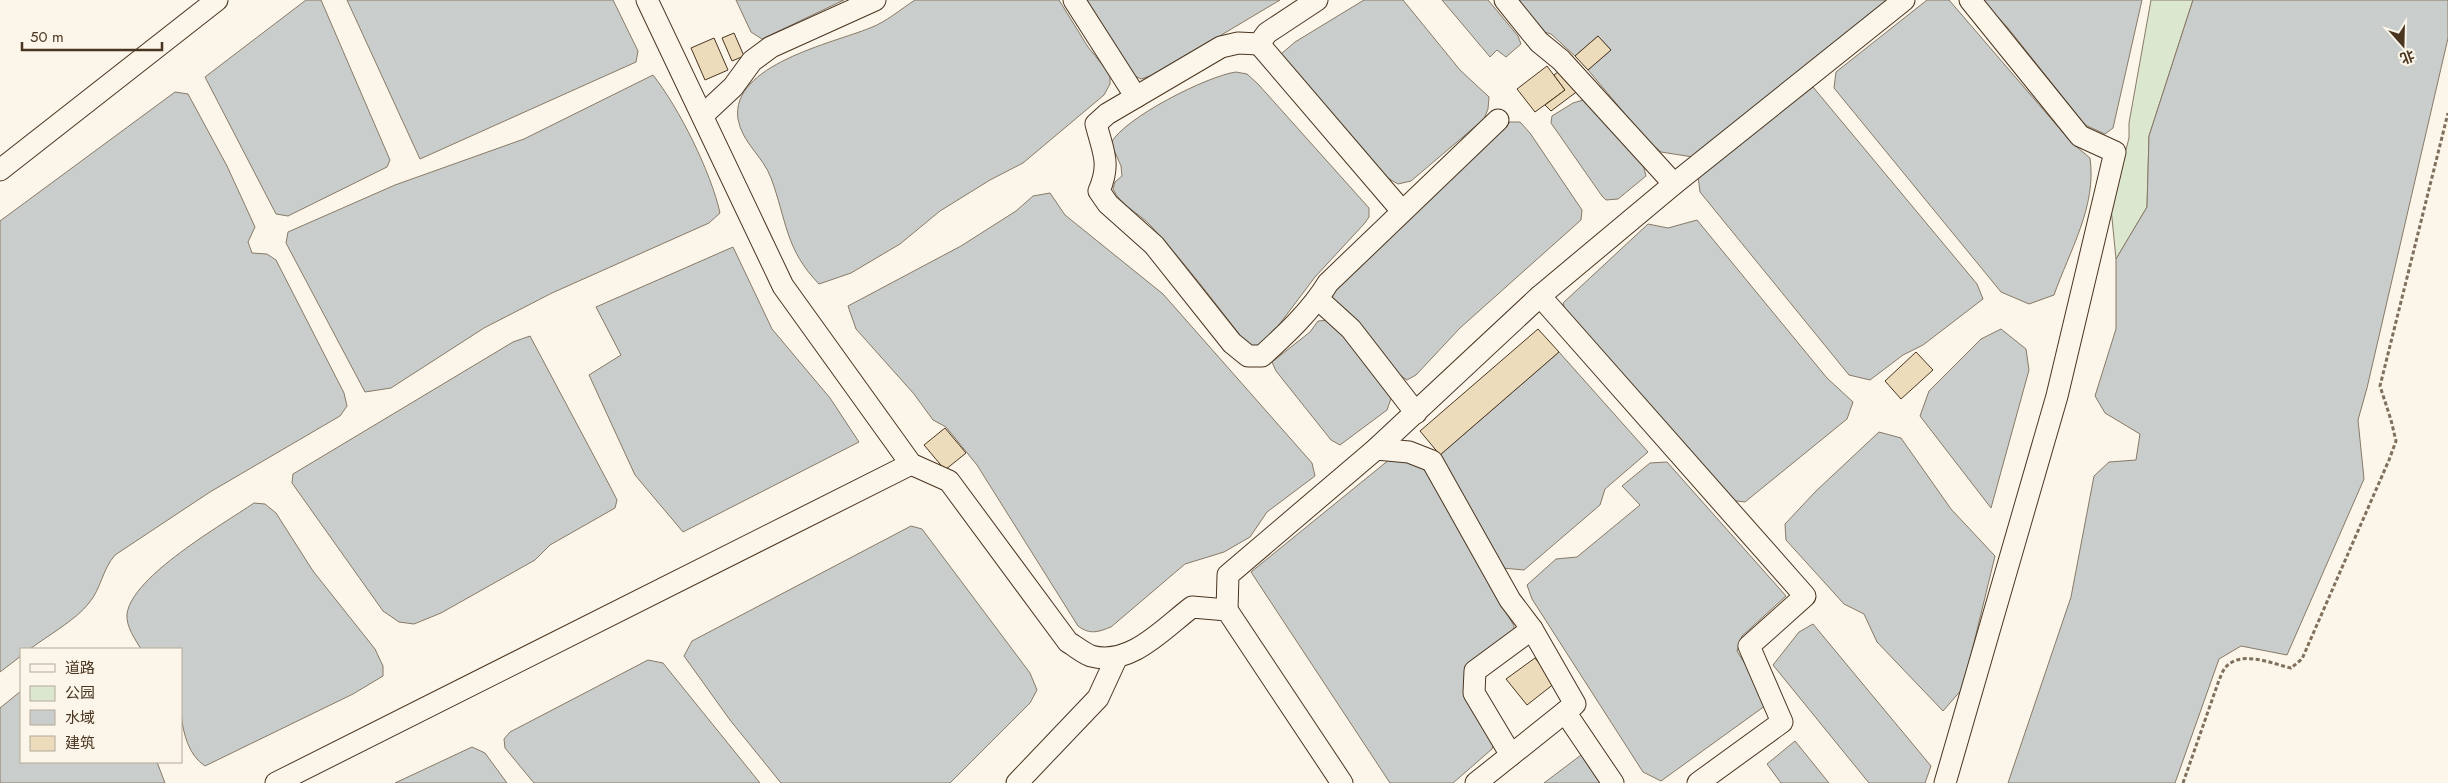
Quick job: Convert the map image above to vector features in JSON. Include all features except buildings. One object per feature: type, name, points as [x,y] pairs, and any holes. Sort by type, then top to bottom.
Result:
[{"type":"street","points":[[0,170],[216,0]]},
{"type":"street","points":[[647,0],[783,286],[911,464],[949,481],[1068,642],[1090,656],[1116,659],[1134,651],[1192,607],[1227,610]]},
{"type":"street","points":[[703,116],[733,87],[752,61],[771,48],[875,0]]},
{"type":"street","points":[[1074,0],[1136,96]]},
{"type":"street","points":[[1259,44],[1267,34],[1317,0]]},
{"type":"street","points":[[1505,0],[1539,42],[1561,60],[1674,184]]},
{"type":"street","points":[[1342,783],[1227,610],[1228,575],[1376,449],[1540,296],[1674,184],[1904,0]]},
{"type":"street","points":[[1945,783],[2057,396],[2115,152],[2080,136],[1970,0]]},
{"type":"street","points":[[1402,211],[1259,44],[1238,42],[1222,47],[1136,96],[1107,114],[1096,124],[1107,164],[1106,174],[1099,191],[1108,204],[1154,245],[1232,343],[1248,356],[1262,356],[1318,299],[1328,283],[1498,120]]},
{"type":"street","points":[[1540,296],[1805,596],[1749,646],[1782,722],[1698,783]]},
{"type":"street","points":[[1318,299],[1351,329],[1416,413]]},
{"type":"street","points":[[1376,449],[1409,452],[1432,461],[1510,600],[1532,629],[1575,704],[1476,783]]},
{"type":"street","points":[[276,783],[505,670],[911,464]]},
{"type":"street","points":[[1511,755],[1474,693],[1475,671],[1532,629]]},
{"type":"street","points":[[1017,783],[1098,698],[1116,659]]},
{"type":"street","points":[[1565,712],[1613,783]]},
{"type":"path","points":[[2183,783],[2218,683],[2226,667],[2236,660],[2250,658],[2291,668],[2302,659],[2389,460],[2396,441],[2392,420],[2380,386],[2448,113]]},
{"type":"green space","points":[[2151,0],[2193,0],[2149,136],[2147,207],[2116,259],[2111,208],[2129,138],[2129,123]]},
{"type":"water","points":[[306,0],[321,0],[390,160],[387,167],[288,216],[276,214],[205,77]]},
{"type":"water","points":[[347,0],[613,0],[638,51],[636,62],[420,159]]},
{"type":"water","points":[[736,0],[844,0],[762,39],[751,32]]},
{"type":"water","points":[[915,0],[1059,0],[1088,47],[1110,74],[1110,84],[1104,95],[1023,163],[990,180],[940,211],[900,244],[851,273],[819,284],[799,259],[788,234],[771,178],[740,128],[738,119],[740,100],[750,84],[766,70],[810,49],[876,25]]},
{"type":"water","points":[[1084,0],[1280,0],[1156,74],[1141,79],[1129,73]]},
{"type":"water","points":[[1364,0],[1403,0],[1460,70],[1489,97],[1488,109],[1484,119],[1411,181],[1398,184],[1386,177],[1281,54],[1295,42]]},
{"type":"water","points":[[1442,0],[1488,0],[1518,36],[1521,44],[1506,57],[1497,50],[1490,57]]},
{"type":"water","points":[[1511,0],[1893,0],[1693,157],[1661,152],[1647,140],[1588,70],[1611,50],[1598,36],[1575,56],[1551,34],[1537,30]]},
{"type":"water","points":[[1927,0],[1949,0],[2072,143],[2090,158],[2091,176],[2086,211],[2054,295],[2029,304],[2001,292],[1834,88],[1836,72]]},
{"type":"water","points":[[1982,0],[2142,0],[2113,128],[2105,134],[2085,125],[2008,28]]},
{"type":"water","points":[[2193,0],[2448,0],[2448,38],[2358,420],[2364,479],[2287,655],[2241,646],[2219,659],[2175,783],[2008,783],[2071,597],[2094,476],[2109,462],[2136,460],[2140,434],[2105,413],[2095,396],[2116,329],[2116,259],[2147,207],[2149,136]]},
{"type":"water","points":[[1236,72],[1247,74],[1258,84],[1369,208],[1369,217],[1364,224],[1315,277],[1260,350],[1246,343],[1164,240],[1146,221],[1120,200],[1113,189],[1115,182],[1122,176],[1121,166],[1111,143],[1119,133],[1149,111],[1187,90],[1206,81]]},
{"type":"water","points":[[653,75],[673,105],[693,141],[716,197],[720,213],[709,223],[552,293],[484,328],[391,388],[365,392],[286,243],[288,232],[395,185],[524,139]]},
{"type":"water","points":[[1813,87],[1977,284],[1983,299],[1923,345],[1903,355],[1870,380],[1849,375],[1700,192],[1698,176]]},
{"type":"water","points":[[175,92],[188,94],[227,166],[255,227],[248,242],[252,253],[267,254],[276,260],[344,393],[347,406],[340,416],[210,492],[115,555],[107,567],[93,598],[83,609],[69,622],[31,648],[20,648],[20,657],[0,672],[0,221]]},
{"type":"water","points":[[1583,100],[1593,101],[1642,160],[1646,176],[1618,199],[1606,200],[1602,196],[1551,123],[1552,116],[1573,103]]},
{"type":"water","points":[[1510,122],[1520,122],[1530,133],[1582,210],[1581,220],[1460,328],[1416,375],[1407,380],[1391,369],[1335,304],[1331,294],[1450,175]]},
{"type":"water","points":[[1050,193],[1065,215],[1163,294],[1312,463],[1315,476],[1267,512],[1250,537],[1224,552],[1185,564],[1111,627],[1094,632],[1086,631],[1078,626],[977,465],[946,427],[933,420],[914,394],[856,329],[848,306],[961,246],[1016,211],[1033,196]]},
{"type":"water","points":[[1697,220],[1827,378],[1853,402],[1847,419],[1745,502],[1729,500],[1568,318],[1563,303],[1648,224],[1668,228]]},
{"type":"water","points":[[733,247],[772,329],[830,398],[859,442],[683,532],[635,475],[589,375],[621,355],[596,307]]},
{"type":"water","points":[[1331,320],[1392,396],[1387,410],[1340,445],[1331,440],[1276,371],[1272,362],[1310,332],[1318,321]]},
{"type":"water","points":[[2001,329],[2026,349],[2029,370],[1991,508],[1920,416],[1929,391],[1981,339]]},
{"type":"water","points":[[530,336],[617,500],[615,508],[550,545],[535,560],[441,613],[414,624],[399,622],[383,611],[292,483],[293,474],[513,342]]},
{"type":"water","points":[[1559,352],[1648,452],[1605,489],[1600,505],[1524,570],[1502,568],[1440,455]]},
{"type":"water","points":[[1879,432],[1901,438],[1951,509],[1995,556],[1963,688],[1943,711],[1877,642],[1864,614],[1844,604],[1786,540],[1785,524],[1816,491]]},
{"type":"water","points":[[1390,459],[1422,463],[1514,626],[1513,634],[1469,667],[1496,736],[1492,749],[1453,783],[1390,783],[1251,572]]},
{"type":"water","points":[[1667,462],[1786,596],[1742,636],[1737,651],[1769,703],[1661,781],[1643,772],[1532,599],[1527,585],[1556,559],[1577,557],[1640,505],[1622,486],[1650,463]]},
{"type":"water","points":[[254,503],[265,504],[276,513],[313,571],[375,649],[383,666],[383,676],[353,694],[205,766],[195,756],[188,744],[183,729],[182,648],[140,648],[129,628],[127,619],[133,599],[144,584],[161,568],[201,538]]},
{"type":"water","points":[[911,526],[922,529],[1030,673],[1037,690],[1030,703],[950,783],[781,783],[730,720],[684,656],[692,641]]},
{"type":"water","points":[[1813,624],[1931,766],[1925,783],[1869,783],[1773,665],[1799,632]]},
{"type":"water","points":[[648,660],[663,663],[760,783],[534,783],[505,748],[504,739],[510,732]]},
{"type":"water","points":[[20,692],[20,763],[157,763],[165,783],[0,783],[0,708]]},
{"type":"water","points":[[1795,741],[1829,783],[1781,783],[1767,764]]},
{"type":"water","points":[[472,747],[485,753],[507,783],[395,783]]},
{"type":"water","points":[[1585,752],[1606,783],[1544,783]]}]
